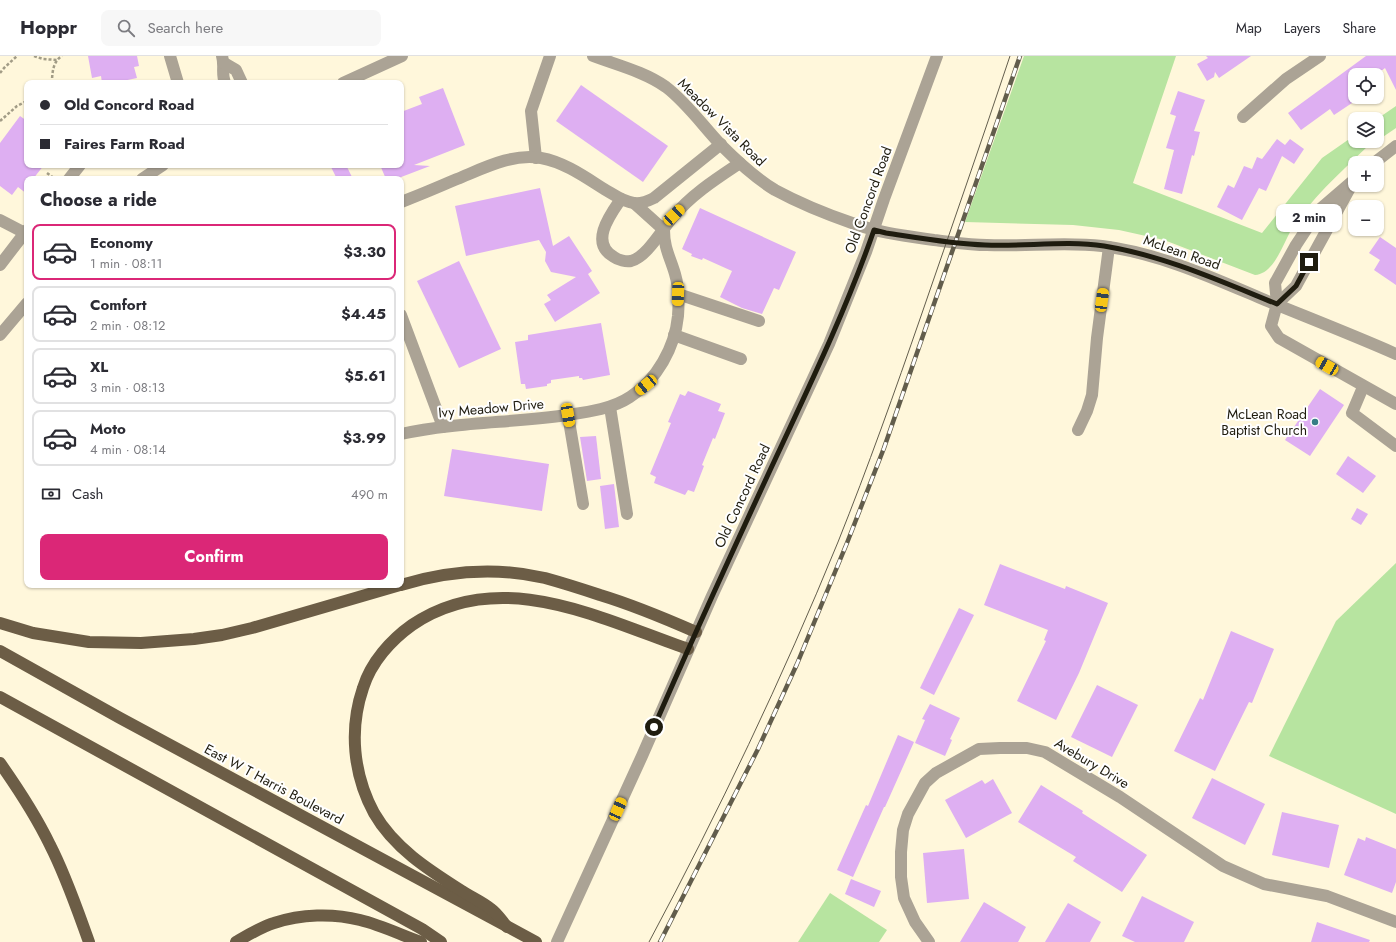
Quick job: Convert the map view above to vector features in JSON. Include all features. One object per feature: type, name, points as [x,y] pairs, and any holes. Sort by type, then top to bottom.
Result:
[{"type":"main road","points":[[404,584],[462,572],[528,575],[566,584],[638,607],[696,632]]},
{"type":"main road","points":[[0,623],[33,633],[89,642],[141,643],[194,639],[222,635],[259,626],[390,588]]},
{"type":"main road","points":[[507,927],[492,909],[438,876],[414,859],[385,830],[374,813],[359,777],[354,741],[358,703],[365,681],[372,667],[392,642],[404,630],[418,621],[451,604],[494,597],[542,601],[610,620],[688,649]]},
{"type":"main road","name":"East W T Harris Boulevard","points":[[0,650],[120,718],[536,942]]},
{"type":"main road","points":[[0,697],[422,930],[441,942]]},
{"type":"main road","points":[[0,764],[35,816],[51,846],[72,894],[89,942]]},
{"type":"main road","points":[[236,942],[255,930],[275,922],[316,915],[359,920],[421,942]]},
{"type":"street","points":[[170,56],[177,80]]},
{"type":"street","points":[[350,80],[402,56]]},
{"type":"street","points":[[536,158],[531,111],[550,56]]},
{"type":"street","name":"Meadow Vista Road","points":[[593,56],[651,78],[667,88],[691,110],[740,163],[774,190],[807,206],[850,223],[874,230]]},
{"type":"street","name":"Old Concord Road","points":[[557,942],[642,756],[688,649],[829,344],[874,230],[886,192],[937,56]]},
{"type":"street","points":[[1243,117],[1286,79],[1320,56]]},
{"type":"street","points":[[223,60],[236,70],[239,80]]},
{"type":"street","points":[[223,60],[222,76],[224,80]]},
{"type":"street","points":[[634,204],[646,202],[654,198],[721,144]]},
{"type":"street","points":[[1383,156],[1396,146]]},
{"type":"street","points":[[404,201],[504,160],[523,157],[542,158],[560,164],[621,199],[634,204],[664,230]]},
{"type":"street","points":[[621,199],[607,219],[602,233],[604,245],[608,254],[618,260],[631,260],[641,256],[664,230],[674,215],[698,193],[740,163]]},
{"type":"street","points":[[71,176],[78,168]]},
{"type":"street","points":[[146,176],[158,168]]},
{"type":"street","points":[[1348,186],[1319,210],[1296,245],[1275,283],[1277,304],[1271,326],[1279,338],[1363,387],[1396,404]]},
{"type":"street","points":[[1277,304],[1296,286],[1348,192]]},
{"type":"street","points":[[0,220],[24,231]]},
{"type":"street","name":"Ivy Meadow Drive","points":[[404,433],[443,427],[531,420],[589,412],[630,398],[646,385],[658,369],[668,352],[678,317],[678,294],[675,272],[665,247],[664,230]]},
{"type":"street","name":"McLean Road","points":[[874,230],[886,233],[986,246],[1085,244],[1137,252],[1196,271],[1396,354]]},
{"type":"street","points":[[0,265],[24,235]]},
{"type":"street","points":[[1078,430],[1092,395],[1097,338],[1109,247]]},
{"type":"street","points":[[678,294],[759,321]]},
{"type":"street","points":[[0,335],[24,307]]},
{"type":"street","points":[[404,323],[443,427]]},
{"type":"street","points":[[674,335],[741,359]]},
{"type":"street","points":[[1363,387],[1352,413],[1396,446]]},
{"type":"street","points":[[610,406],[627,514]]},
{"type":"street","points":[[568,415],[583,504]]},
{"type":"street","name":"Avebury Drive","points":[[929,942],[915,922],[904,898],[901,852],[908,814],[925,783],[936,773],[979,750],[1000,748],[1027,748],[1045,752],[1120,797],[1223,866],[1264,884],[1327,896],[1396,922]]},
{"type":"path","points":[[0,73],[17,56]]},
{"type":"path","points":[[34,56],[43,59],[56,60]]},
{"type":"path","points":[[54,56],[56,60]]},
{"type":"path","points":[[52,80],[56,60],[62,56]]},
{"type":"path","points":[[0,66],[4,68]]},
{"type":"path","points":[[0,121],[17,106],[24,102]]},
{"type":"path","points":[[47,173],[51,176]]},
{"type":"green space","points":[[1024,56],[1176,56],[1133,183],[1262,233],[1322,158],[1348,140],[1348,148],[1366,148],[1357,156],[1348,156],[1348,165],[1307,208],[1290,232],[1272,265],[1267,270],[1255,275],[1164,240],[1119,230],[1073,225],[965,222]]},
{"type":"green space","points":[[1396,106],[1396,128],[1384,136],[1384,114]]},
{"type":"green space","points":[[1396,563],[1396,814],[1269,756],[1336,621]]},
{"type":"green space","points":[[830,893],[887,930],[879,942],[798,942]]},
{"type":"building","points":[[88,56],[137,56],[139,66],[134,67],[137,78],[127,80],[102,80],[101,76],[92,78]]},
{"type":"building","points":[[1206,56],[1251,56],[1219,78],[1215,72],[1214,77],[1207,81],[1197,64],[1208,58]]},
{"type":"building","points":[[1366,56],[1396,56],[1396,90],[1385,68],[1350,68]]},
{"type":"building","points":[[1348,69],[1348,104],[1350,104],[1334,115],[1330,109],[1301,130],[1288,113]]},
{"type":"building","points":[[581,85],[668,146],[643,182],[556,121]]},
{"type":"building","points":[[443,88],[465,145],[414,165],[430,166],[404,176],[385,176],[381,168],[404,168],[404,111],[422,104],[419,97]]},
{"type":"building","points":[[1178,91],[1205,100],[1194,131],[1200,132],[1194,156],[1192,155],[1182,194],[1164,189],[1174,150],[1166,148],[1176,116],[1170,114]]},
{"type":"building","points":[[20,116],[24,119],[24,168],[42,168],[35,176],[24,176],[24,192],[18,187],[12,195],[0,186],[0,143]]},
{"type":"building","points":[[1277,139],[1285,145],[1290,139],[1304,149],[1294,164],[1282,156],[1266,191],[1259,188],[1242,220],[1217,207],[1228,185],[1234,188],[1244,166],[1252,169],[1257,157],[1262,159]]},
{"type":"building","points":[[332,168],[348,168],[352,176],[336,176]]},
{"type":"building","points":[[540,188],[553,246],[569,236],[592,271],[588,274],[600,293],[555,322],[544,304],[551,300],[547,295],[576,277],[551,272],[545,261],[546,252],[539,240],[466,256],[455,206]]},
{"type":"building","points":[[700,208],[796,252],[779,290],[774,288],[762,314],[742,308],[720,297],[732,271],[703,258],[702,260],[691,256],[692,254],[682,249]]},
{"type":"building","points":[[1380,237],[1396,248],[1396,285],[1374,270],[1380,260],[1369,253]]},
{"type":"building","points":[[459,261],[501,349],[459,368],[417,281]]},
{"type":"building","points":[[601,323],[610,375],[583,380],[582,378],[579,378],[579,376],[551,380],[551,383],[547,384],[547,386],[526,389],[525,384],[521,384],[515,342],[528,340],[528,335]]},
{"type":"building","name":"McLean Road Baptist Church","points":[[1320,389],[1344,405],[1310,456],[1285,440]]},
{"type":"building","points":[[688,391],[721,404],[718,411],[725,413],[715,439],[713,438],[702,465],[704,466],[694,492],[688,490],[685,495],[654,483],[656,477],[650,474],[671,423],[668,422],[680,394],[685,396]]},
{"type":"building","points":[[596,436],[601,479],[587,481],[580,437]]},
{"type":"building","points":[[452,449],[549,464],[542,511],[444,496]]},
{"type":"building","points":[[1348,456],[1376,476],[1363,493],[1336,474]]},
{"type":"building","points":[[614,484],[619,527],[605,529],[600,486]]},
{"type":"building","points":[[1357,508],[1368,514],[1361,525],[1351,519]]},
{"type":"building","points":[[1000,564],[1065,589],[1066,586],[1108,603],[1079,673],[1056,720],[1017,701],[1046,641],[1044,640],[1048,630],[984,605]]},
{"type":"building","points":[[959,608],[974,615],[934,695],[920,688]]},
{"type":"building","points":[[1231,631],[1274,649],[1252,703],[1249,702],[1215,771],[1174,751],[1200,698],[1203,700]]},
{"type":"building","points":[[1097,685],[1138,705],[1112,757],[1071,737]]},
{"type":"building","points":[[930,704],[960,718],[950,739],[952,740],[945,756],[915,743],[925,720],[922,719]]},
{"type":"building","points":[[898,735],[914,742],[853,877],[837,870],[866,805],[868,806]]},
{"type":"building","points":[[1212,778],[1265,804],[1245,845],[1192,818]]},
{"type":"building","points":[[993,779],[1012,813],[966,838],[945,800],[982,780],[985,784]]},
{"type":"building","points":[[1041,785],[1083,811],[1082,813],[1147,855],[1122,892],[1073,861],[1076,857],[1018,822]]},
{"type":"building","points":[[1282,812],[1339,825],[1329,868],[1272,855]]},
{"type":"building","points":[[1366,837],[1396,849],[1396,882],[1392,893],[1344,875],[1358,838],[1365,841]]},
{"type":"building","points":[[964,849],[969,899],[927,903],[923,853]]},
{"type":"building","points":[[851,879],[881,891],[874,907],[845,894]]},
{"type":"building","points":[[1142,896],[1194,922],[1184,942],[1135,942],[1122,936]]},
{"type":"building","points":[[984,902],[1026,927],[1018,942],[960,942]]},
{"type":"building","points":[[1068,903],[1101,922],[1090,942],[1045,942]]},
{"type":"building","points":[[1317,922],[1370,940],[1369,942],[1311,942]]},
{"type":"tram line","points":[[649,942],[700,844],[749,744],[795,644],[838,542],[871,457],[1010,56]]},
{"type":"railway","points":[[660,942],[758,749],[797,664],[847,543],[884,448],[1020,56]]},
{"type":"place","name":"McLean Road Baptist Church","points":[[1315,422]]},
{"type":"route","points":[[654,727],[712,596],[829,344],[874,230],[886,233],[986,246],[1085,244],[1137,252],[1196,271],[1277,304],[1296,286],[1309,262]]}]
